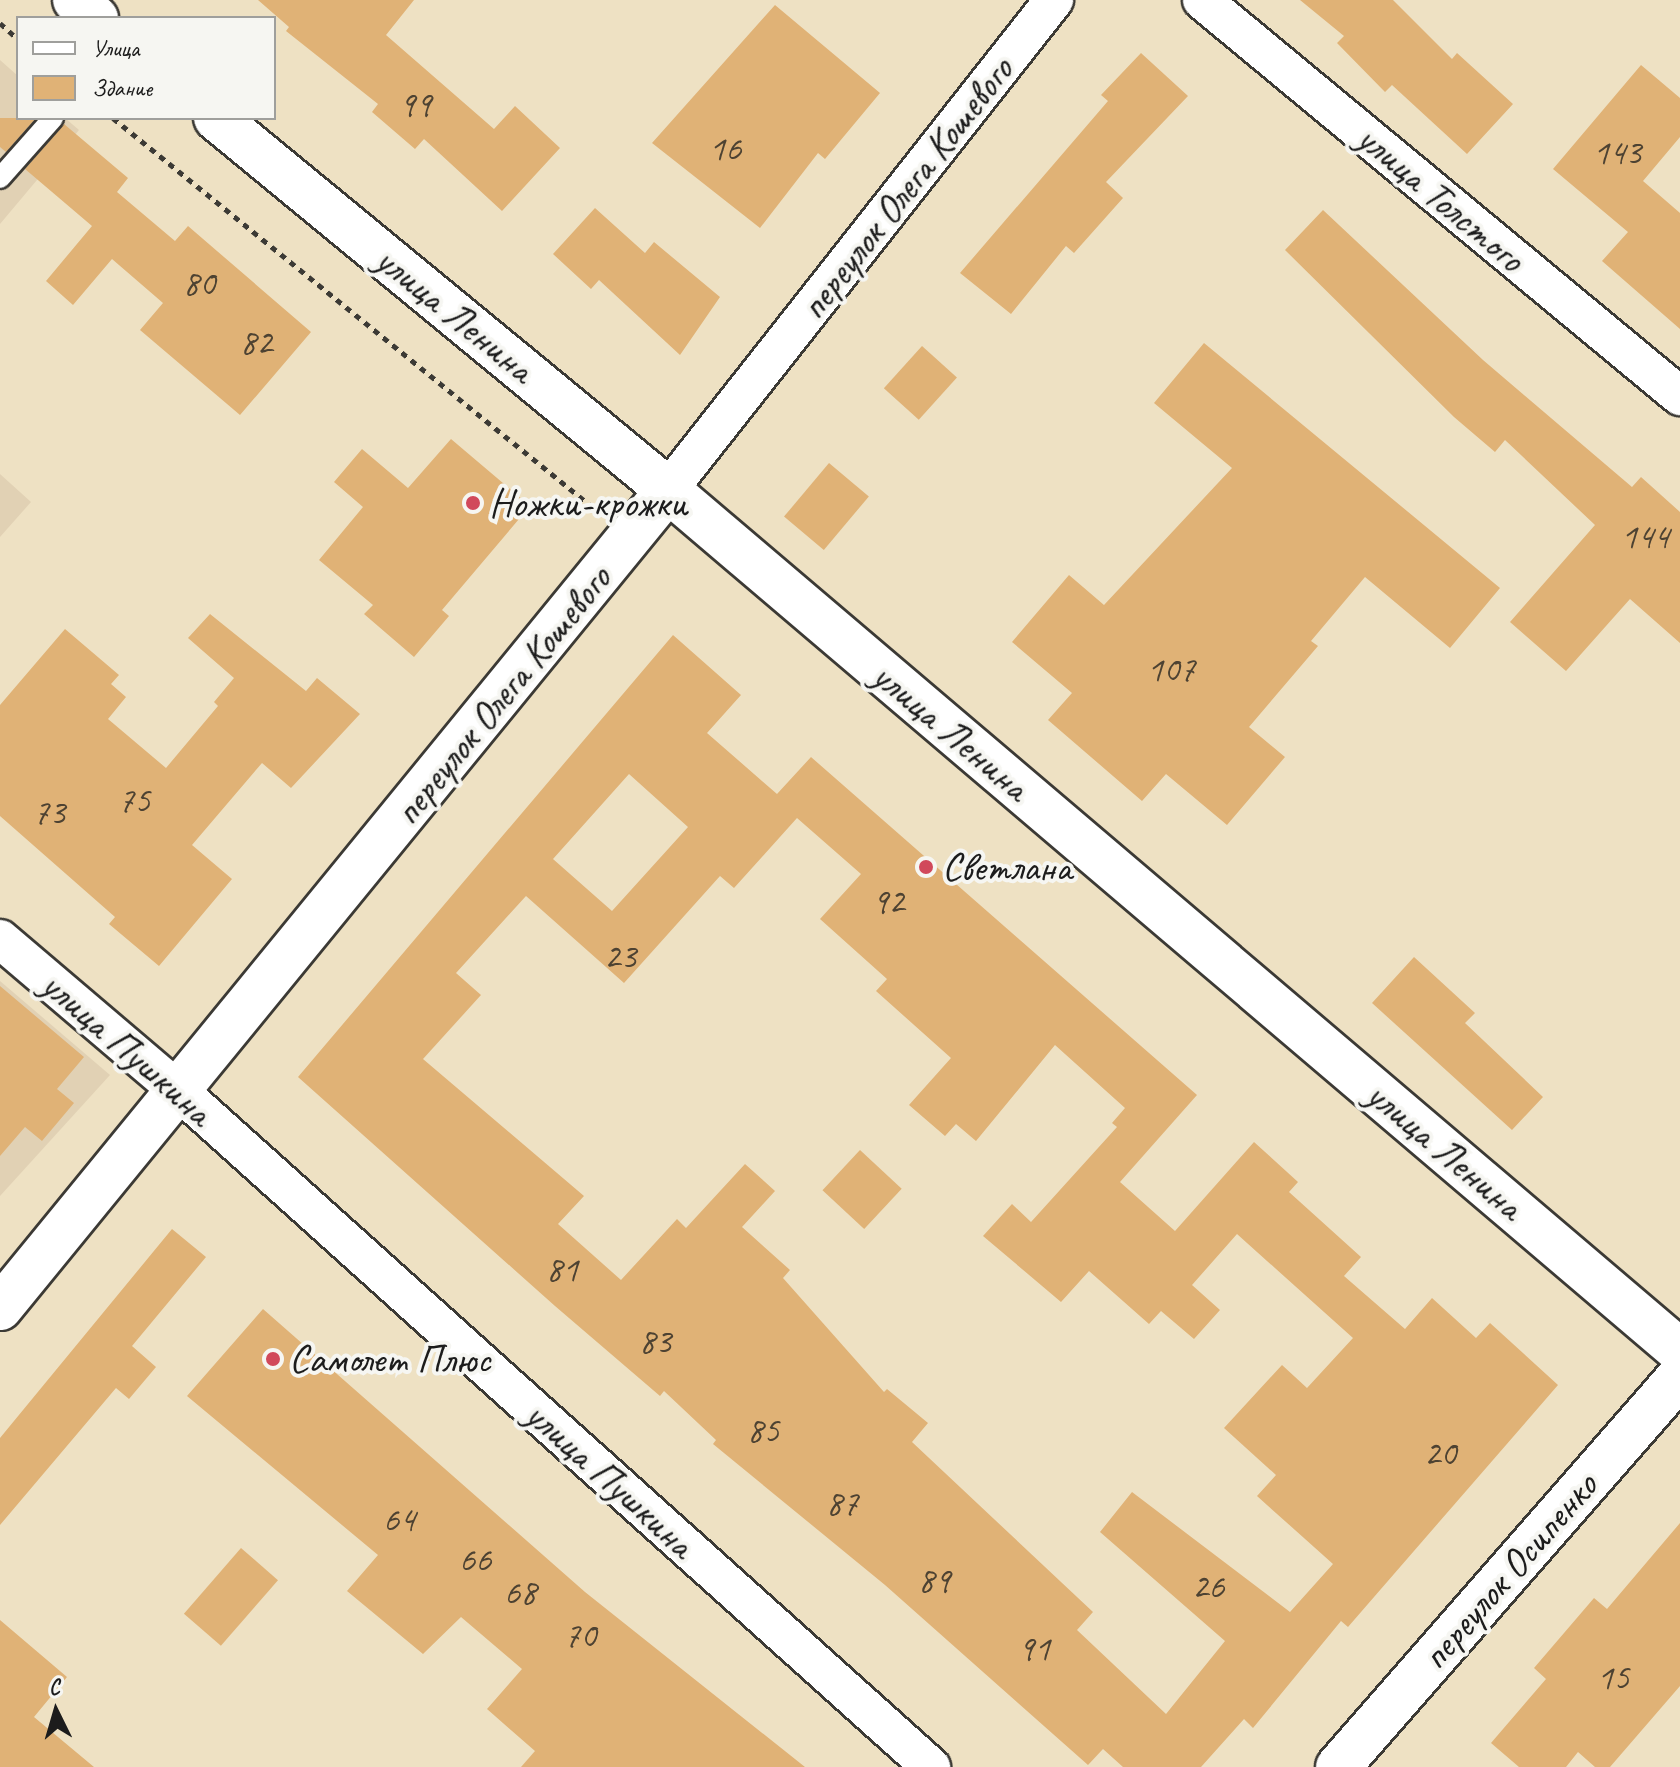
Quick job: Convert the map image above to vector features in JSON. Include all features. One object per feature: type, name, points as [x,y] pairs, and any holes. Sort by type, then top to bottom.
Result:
[{"type":"street","points":[[75,0],[94,16]]},
{"type":"street","name":"переулок Олега Кошевого","points":[[0,1308],[180,1092],[630,538],[1054,0]]},
{"type":"street","name":"улица Толстого","points":[[1202,0],[1680,396]]},
{"type":"street","name":"улица Ленина","points":[[218,120],[668,490],[1680,1351]]},
{"type":"street","name":"улица Пушкина","points":[[0,939],[180,1092],[931,1767]]},
{"type":"street","name":"переулок Осипенко","points":[[1338,1767],[1680,1376]]},
{"type":"lane","points":[[0,178],[51,120]]},
{"type":"path","points":[[0,23],[16,37]]},
{"type":"path","points":[[115,120],[630,538]]},
{"type":"shaded area","points":[[0,60],[16,74],[16,120],[67,120],[79,130],[0,224]]},
{"type":"shaded area","points":[[0,474],[31,502],[0,537]]},
{"type":"shaded area","points":[[0,981],[110,1075],[0,1196]]},
{"type":"building","points":[[258,0],[414,0],[386,35],[494,129],[515,106],[560,148],[502,211],[424,139],[415,149],[372,112],[378,104],[286,31],[289,27]]},
{"type":"building","points":[[1300,0],[1393,0],[1452,59],[1457,53],[1513,104],[1467,154],[1392,85],[1385,92],[1337,43],[1344,36]]},
{"type":"building","points":[[775,5],[880,93],[825,159],[818,153],[760,228],[652,143]]},
{"type":"building","points":[[1141,53],[1188,96],[1106,182],[1123,198],[1074,253],[1066,246],[1011,314],[960,273],[1108,101],[1101,95]]},
{"type":"building","points":[[1641,65],[1680,98],[1680,137],[1643,181],[1680,213],[1680,329],[1602,261],[1628,232],[1553,169]]},
{"type":"building","points":[[0,118],[34,120],[6,152],[0,147]]},
{"type":"building","points":[[64,124],[128,178],[117,192],[175,241],[188,226],[311,332],[240,415],[140,330],[163,303],[112,259],[73,305],[46,281],[92,226],[25,169]]},
{"type":"building","points":[[595,208],[645,253],[654,242],[720,297],[680,355],[599,280],[591,289],[553,254]]},
{"type":"building","points":[[1323,210],[1483,360],[1632,487],[1641,477],[1680,512],[1680,643],[1630,599],[1566,671],[1510,622],[1595,525],[1505,440],[1495,452],[1454,417],[1285,250]]},
{"type":"building","points":[[1204,343],[1500,588],[1450,648],[1365,577],[1311,641],[1318,646],[1249,727],[1285,757],[1227,825],[1166,774],[1142,801],[1048,720],[1072,693],[1012,642],[1069,575],[1104,605],[1232,468],[1154,403]]},
{"type":"building","points":[[922,346],[957,377],[919,420],[884,388]]},
{"type":"building","points":[[451,439],[530,506],[442,610],[449,616],[414,657],[364,614],[373,605],[319,560],[363,507],[334,482],[362,449],[408,488]]},
{"type":"building","points":[[829,463],[869,496],[824,550],[784,517]]},
{"type":"building","points":[[210,614],[306,691],[317,678],[360,714],[291,788],[262,763],[192,845],[232,879],[159,966],[109,924],[115,917],[0,816],[0,705],[65,629],[119,675],[111,684],[126,697],[108,719],[166,768],[218,706],[214,702],[234,678],[188,638]]},
{"type":"building","points":[[673,635],[741,695],[707,733],[777,794],[811,757],[1197,1095],[1120,1182],[1175,1231],[1254,1142],[1298,1182],[1289,1192],[1361,1257],[1344,1276],[1405,1329],[1432,1298],[1476,1338],[1490,1323],[1558,1385],[1348,1627],[1341,1621],[1253,1728],[1244,1719],[1201,1767],[1123,1767],[1103,1749],[1088,1765],[885,1585],[713,1444],[716,1440],[664,1391],[660,1396],[555,1306],[298,1077]],"holes":[[[629,774],[688,827],[612,911],[553,859]],[[797,818],[861,874],[820,919],[887,979],[876,991],[951,1058],[909,1105],[945,1136],[956,1124],[976,1141],[1055,1045],[1125,1108],[1112,1123],[1117,1127],[1031,1222],[1012,1204],[983,1236],[1061,1302],[1089,1271],[1149,1324],[1161,1311],[1194,1339],[1220,1310],[1192,1285],[1237,1234],[1353,1338],[1307,1388],[1282,1365],[1224,1428],[1276,1475],[1257,1496],[1333,1564],[1290,1612],[1132,1492],[1100,1532],[1225,1641],[1166,1714],[1077,1630],[1093,1612],[912,1442],[928,1423],[887,1389],[884,1392],[783,1278],[790,1270],[742,1227],[775,1191],[745,1164],[686,1228],[677,1219],[621,1280],[558,1224],[584,1196],[423,1059],[481,995],[456,973],[526,896],[624,983],[720,876],[734,888]]]},
{"type":"building","points":[[1414,957],[1475,1013],[1465,1023],[1543,1097],[1512,1130],[1372,1003]]},
{"type":"building","points":[[0,986],[84,1057],[57,1089],[74,1103],[42,1141],[25,1127],[0,1156]]},
{"type":"building","points":[[860,1150],[902,1189],[864,1229],[822,1190]]},
{"type":"building","points":[[172,1229],[206,1257],[132,1346],[156,1367],[129,1399],[116,1388],[0,1525],[0,1438]]},
{"type":"building","points":[[263,1309],[585,1592],[805,1767],[521,1767],[535,1751],[487,1709],[522,1669],[461,1617],[423,1654],[347,1591],[378,1555],[187,1396]]},
{"type":"building","points":[[1680,1523],[1680,1686],[1610,1767],[1595,1767],[1578,1752],[1566,1767],[1519,1767],[1491,1743],[1546,1679],[1534,1668],[1594,1598],[1607,1609]]},
{"type":"building","points":[[241,1548],[278,1580],[221,1646],[184,1614]]},
{"type":"building","points":[[0,1620],[67,1677],[34,1717],[94,1767],[0,1767]]},
{"type":"place","name":"Ножки-крожки","points":[[473,503]]},
{"type":"place","name":"Светлана","points":[[926,867]]},
{"type":"place","name":"Самолет Плюс","points":[[273,1359]]}]
